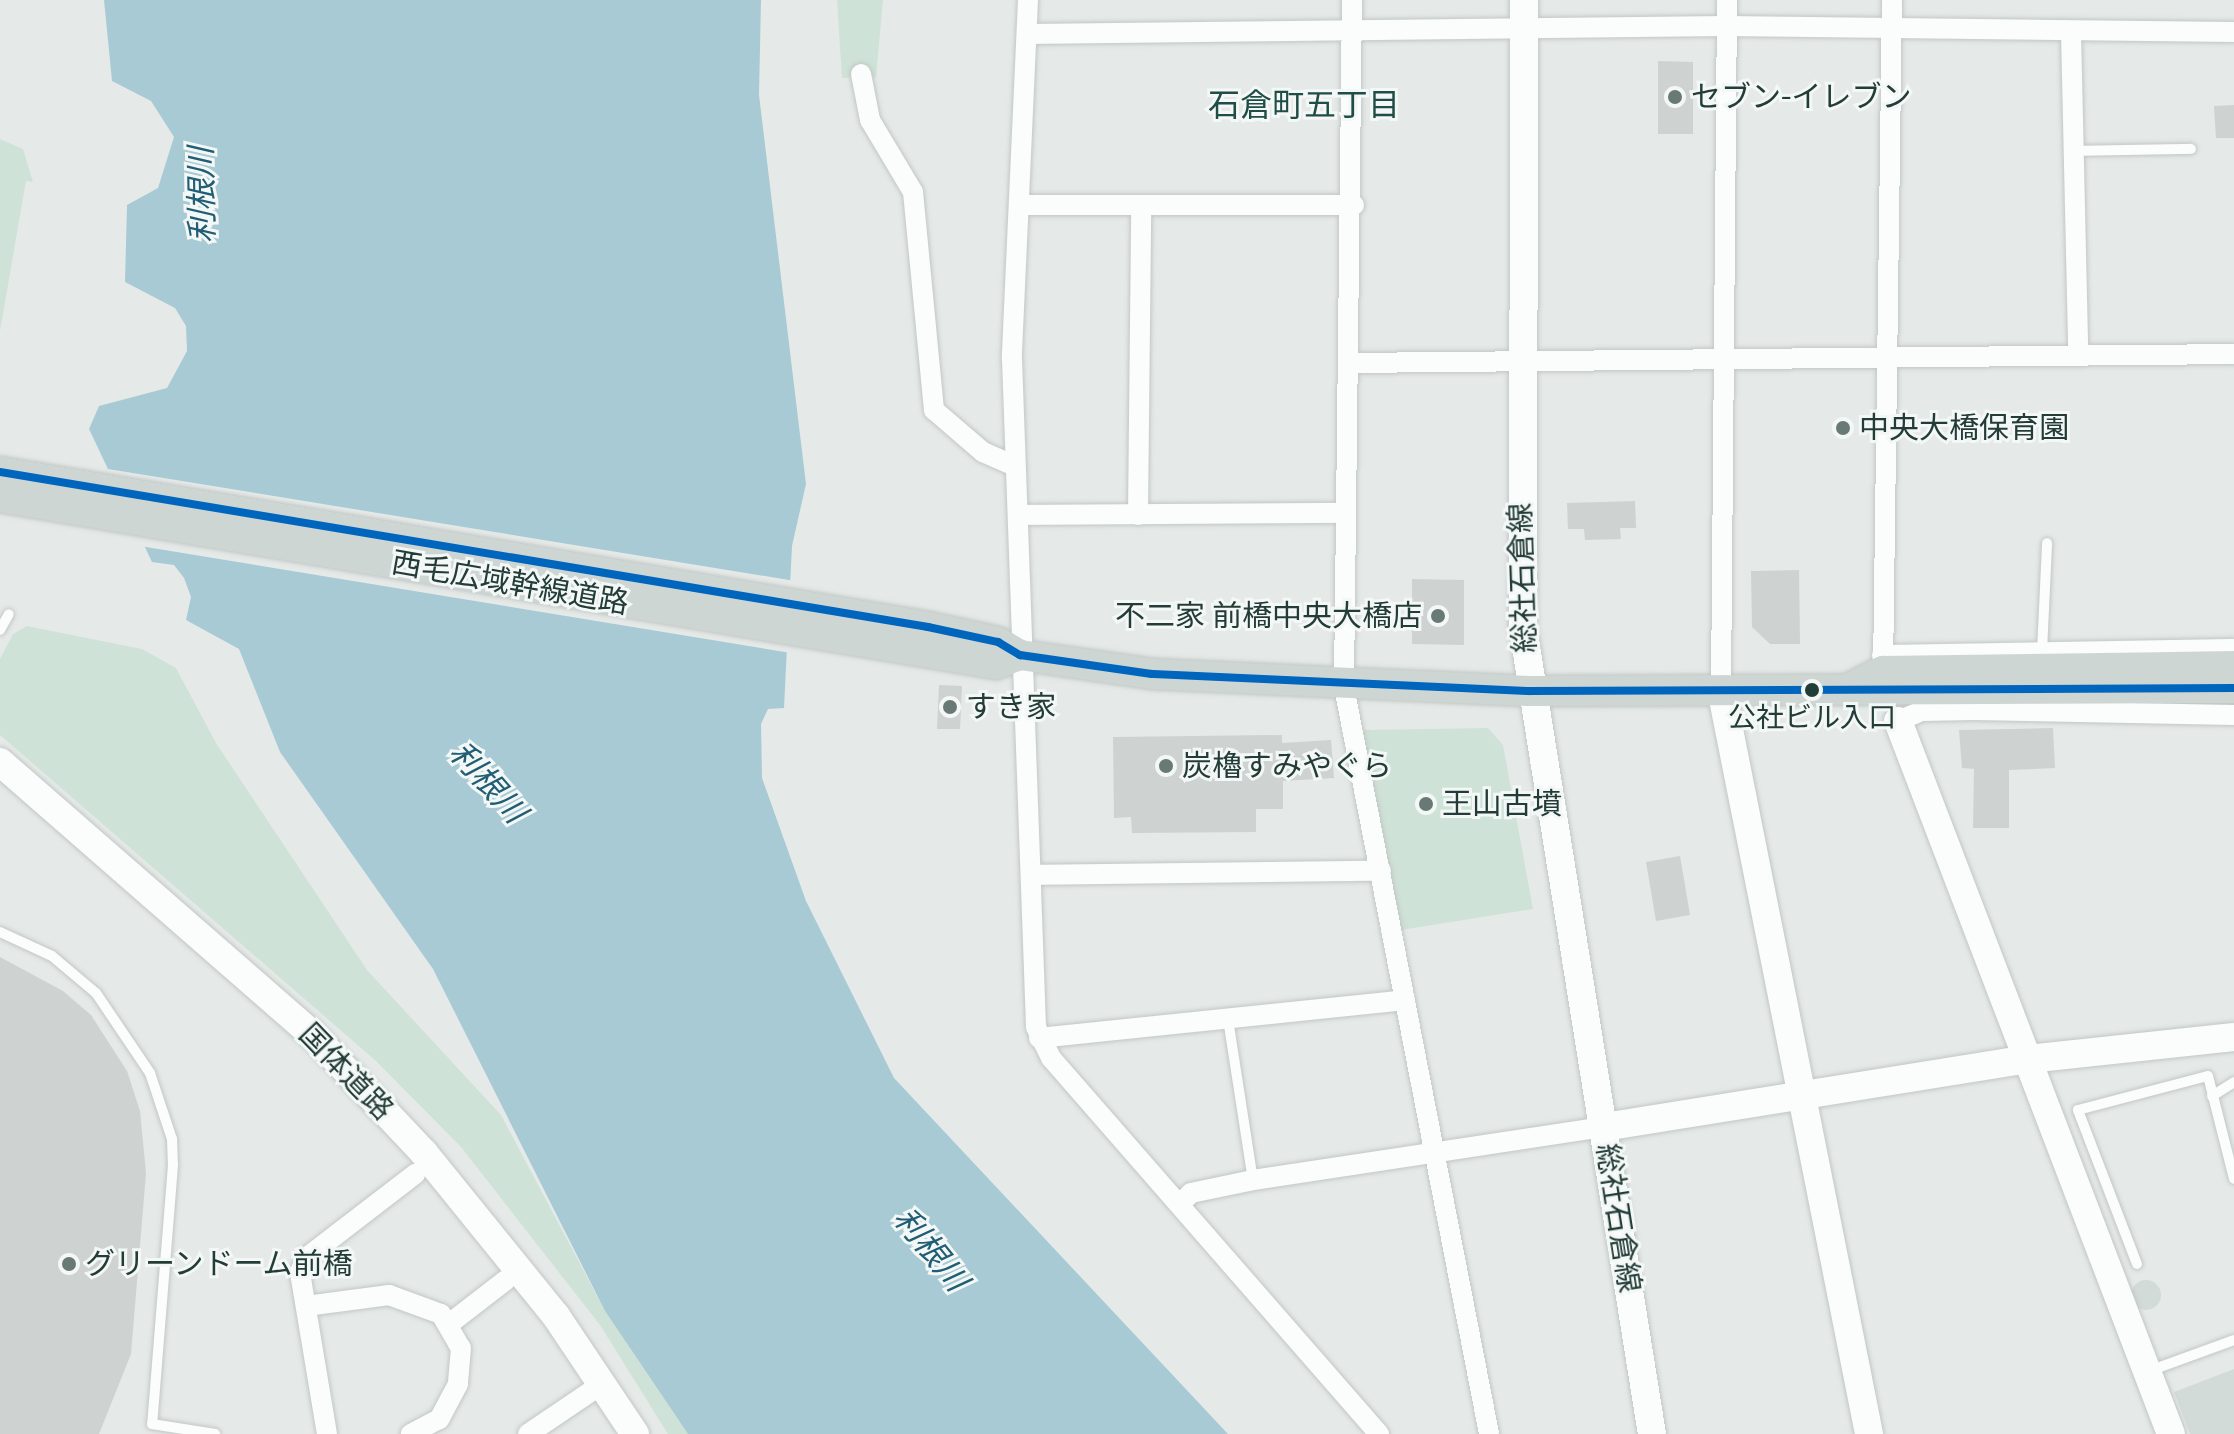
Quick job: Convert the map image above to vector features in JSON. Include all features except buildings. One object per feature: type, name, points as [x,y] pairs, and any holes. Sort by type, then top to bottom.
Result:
[{"type":"main road","name":"西毛広域幹線道路","points":[[0,472],[926,640]]},
{"type":"main road","name":"西毛広域幹線道路","points":[[0,497],[926,640],[998,642],[1022,656],[1344,687],[1529,691],[1846,690],[2182,678],[2234,666]]},
{"type":"main road","name":"西毛広域幹線道路","points":[[1846,690],[1883,663],[2182,678],[2234,688]]},
{"type":"street","points":[[1028,0],[1019,205],[1015,466],[1021,515],[1022,656],[1039,1038],[1379,1434]]},
{"type":"street","points":[[1352,0],[1354,205],[1348,363],[1344,687],[1489,1434]]},
{"type":"street","points":[[1727,0],[1721,689],[1869,1434]]},
{"type":"street","points":[[1892,0],[1883,663],[2042,651],[2234,649]]},
{"type":"street","points":[[1027,34],[1351,28],[1524,14],[1726,26],[2234,32]]},
{"type":"street","name":"総社石倉線","points":[[1524,14],[1520,574],[1529,691],[1604,1127],[1652,1434]]},
{"type":"street","points":[[2071,32],[2078,352]]},
{"type":"street","points":[[861,74],[874,130],[913,192],[934,410],[983,452],[1015,466]]},
{"type":"street","points":[[1019,205],[1354,205]]},
{"type":"street","points":[[1138,515],[1141,206]]},
{"type":"street","points":[[1348,363],[2078,352],[2234,354]]},
{"type":"street","points":[[1021,515],[1345,513]]},
{"type":"street","points":[[2171,1434],[1898,721],[1922,711],[1975,710],[2234,715]]},
{"type":"street","name":"国体道路","points":[[0,762],[310,1032],[424,1153],[556,1316],[635,1434]]},
{"type":"street","points":[[1032,875],[1381,871]]},
{"type":"street","points":[[1039,1038],[1405,1000]]},
{"type":"street","points":[[1181,1203],[1191,1193],[1253,1180],[1801,1098],[2028,1059],[2234,1037]]},
{"type":"street","points":[[327,1434],[300,1272],[306,1258],[415,1174]]},
{"type":"street","points":[[449,1324],[506,1280]]},
{"type":"street","points":[[306,1306],[389,1295],[429,1306],[449,1324],[461,1365],[439,1428],[411,1434]]},
{"type":"street","points":[[528,1434],[590,1392]]},
{"type":"lane","points":[[2074,151],[2191,149]]},
{"type":"lane","points":[[2042,651],[2047,543]]},
{"type":"lane","points":[[0,630],[9,614]]},
{"type":"lane","points":[[0,932],[52,956],[96,993],[150,1073],[172,1139],[173,1165],[152,1424],[215,1434]]},
{"type":"lane","points":[[1228,1019],[1253,1180]]},
{"type":"lane","points":[[2137,1264],[2078,1110],[2198,1074],[2208,1076],[2234,1179]]},
{"type":"lane","points":[[2212,1096],[2234,1082]]},
{"type":"lane","points":[[2079,1196],[2107,1185]]},
{"type":"lane","points":[[2147,1372],[2234,1340]]},
{"type":"shaded area","points":[[2146,1280],[2156,1285],[2161,1295],[2156,1305],[2146,1310],[2136,1305],[2131,1295],[2136,1285]]},
{"type":"shaded area","points":[[2234,1369],[2234,1434],[2190,1434],[2174,1392]]},
{"type":"green space","points":[[837,0],[883,0],[876,77],[842,78]]},
{"type":"green space","points":[[0,139],[23,149],[33,182],[26,181],[0,331]]},
{"type":"green space","points":[[27,626],[142,649],[176,668],[216,743],[367,970],[501,1115],[605,1311],[688,1434],[668,1434],[600,1325],[461,1147],[376,1061],[0,735],[0,659],[13,634]]},
{"type":"green space","points":[[1488,728],[1503,745],[1533,909],[1401,930],[1361,730]]},
{"type":"water","name":"利根川","points":[[104,0],[761,0],[759,95],[806,484],[792,546],[784,708],[768,709],[761,724],[762,778],[806,901],[894,1078],[1228,1434],[688,1434],[605,1311],[433,969],[280,752],[239,649],[186,620],[191,597],[184,578],[174,565],[152,562],[89,429],[99,406],[167,388],[187,351],[186,326],[175,308],[125,282],[127,205],[158,188],[174,137],[151,101],[112,81]]},
{"type":"pier","points":[[102,468],[795,581],[791,653],[140,546]]},
{"type":"transit line","points":[[0,472],[928,627],[998,642],[1020,655],[1152,674],[1529,691],[2234,688]]},
{"type":"place","name":"セブン-イレブン","points":[[1675,97]]},
{"type":"place","name":"中央大橋保育園","points":[[1843,428]]},
{"type":"place","name":"不二家 前橋中央大橋店","points":[[1438,616]]},
{"type":"place","name":"公社ビル入口","points":[[1812,690]]},
{"type":"place","name":"すき家","points":[[950,707]]},
{"type":"place","name":"炭櫓すみやぐら","points":[[1166,766]]},
{"type":"place","name":"王山古墳","points":[[1426,804]]},
{"type":"place","name":"グリーンドーム前橋","points":[[69,1264]]},
{"type":"district","name":"石倉町五丁目","points":[[1304,106]]}]
